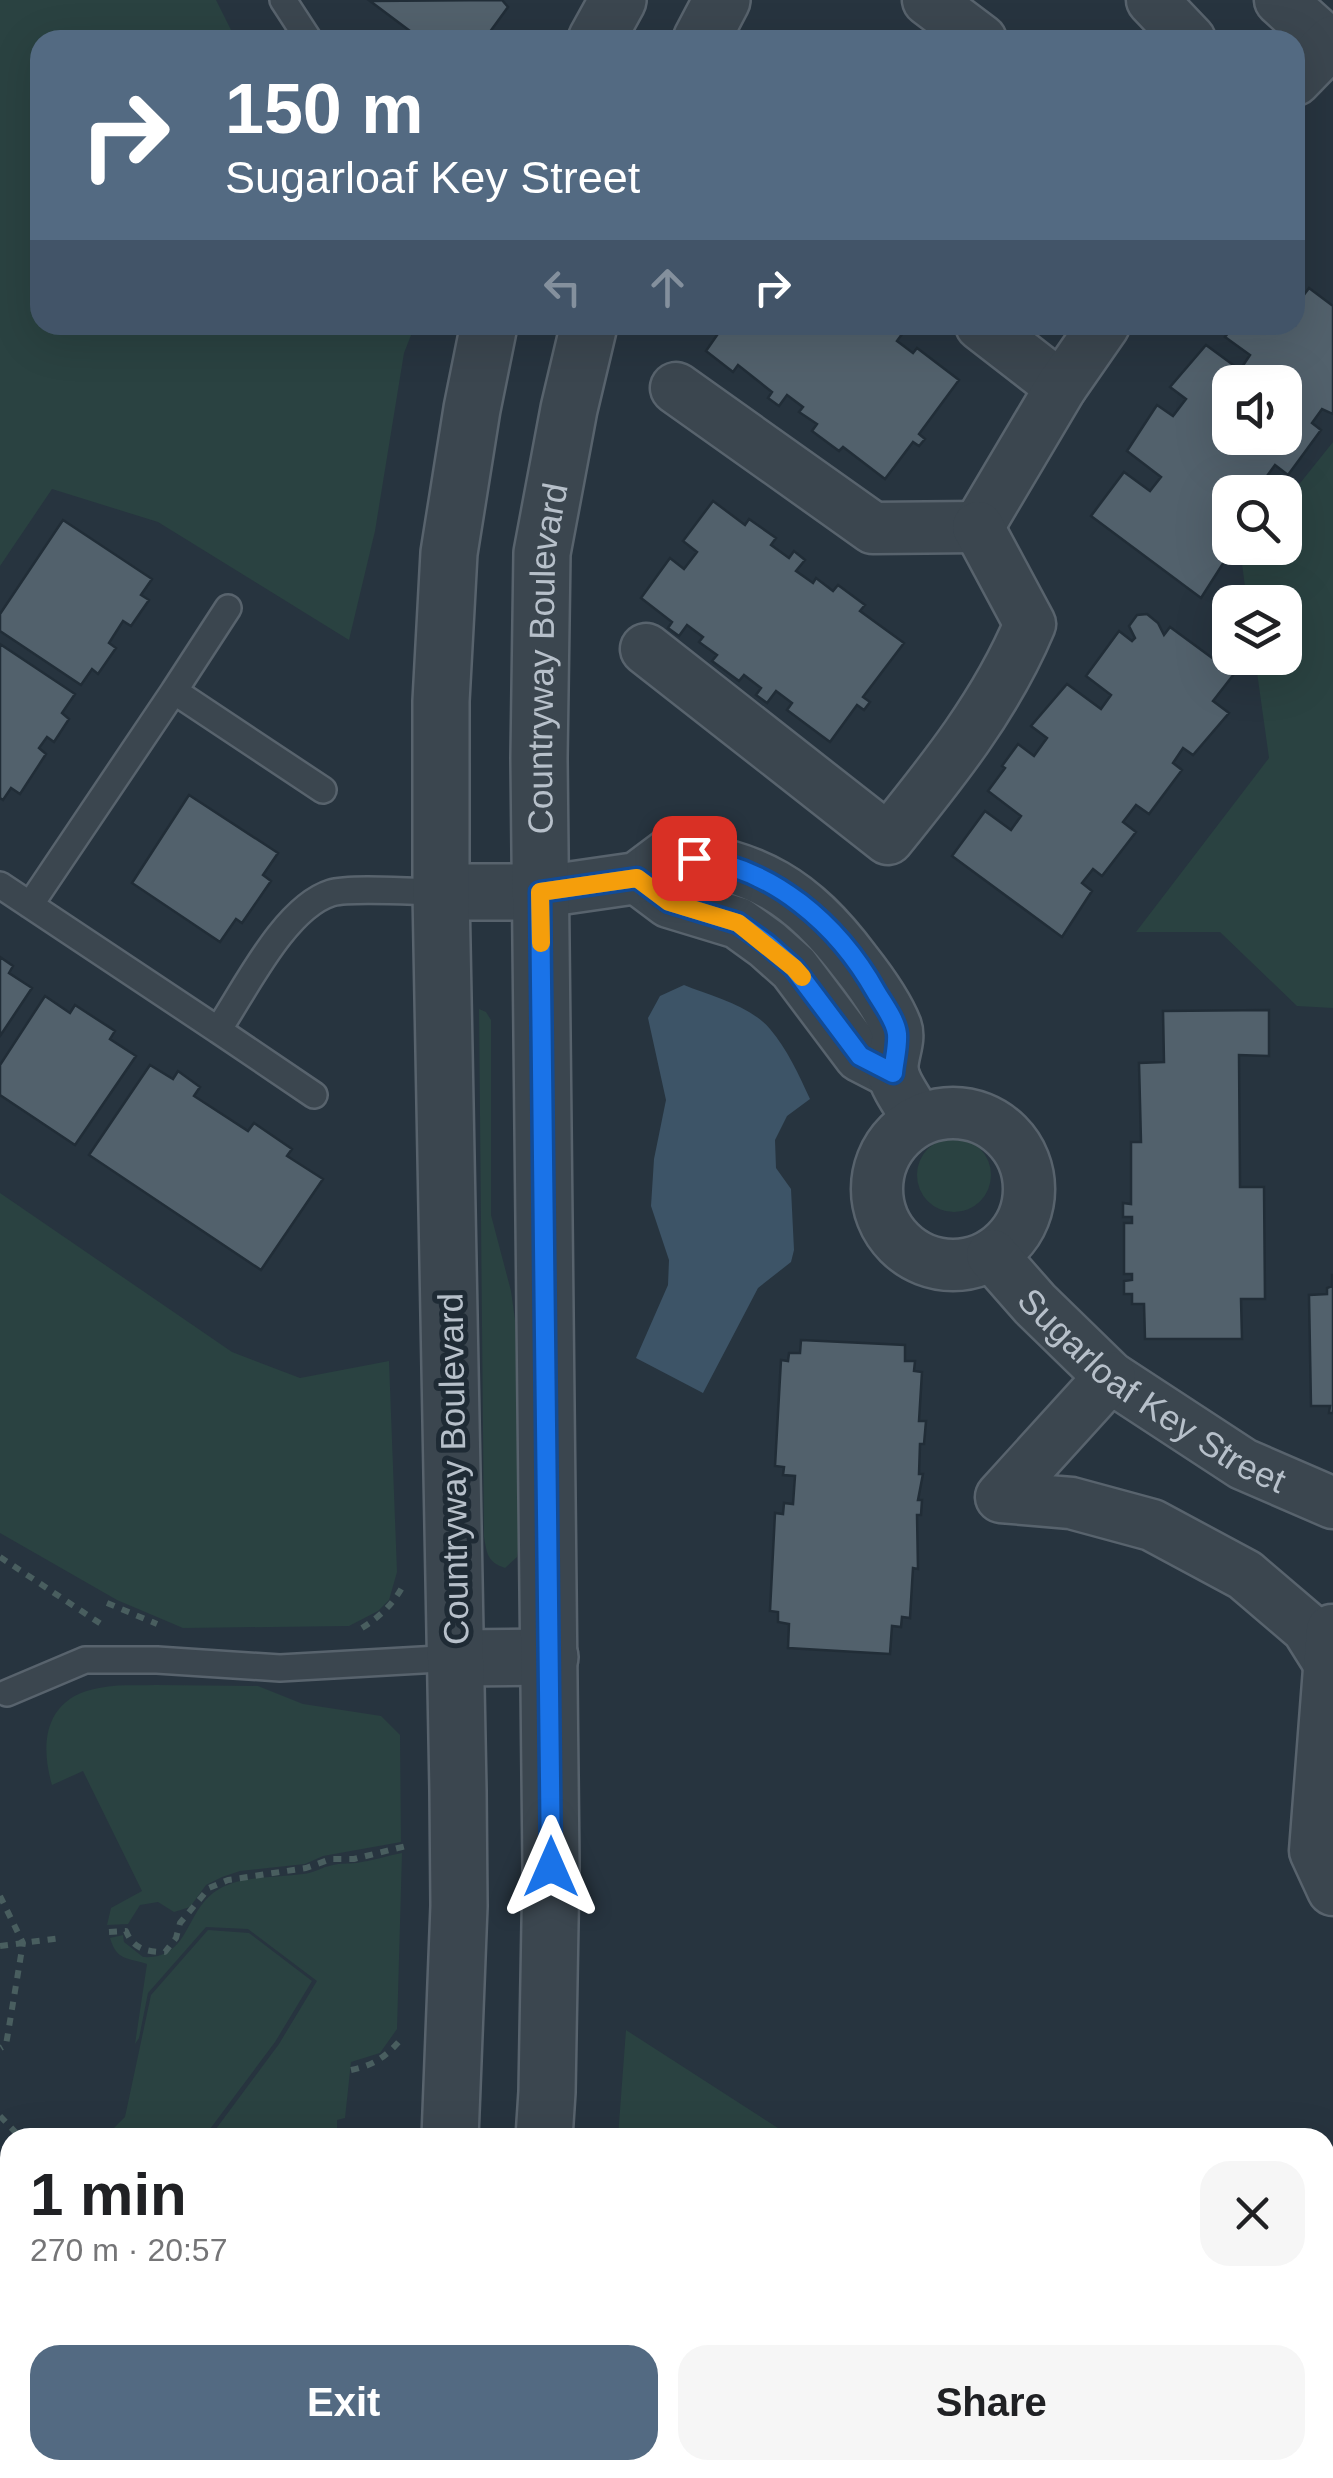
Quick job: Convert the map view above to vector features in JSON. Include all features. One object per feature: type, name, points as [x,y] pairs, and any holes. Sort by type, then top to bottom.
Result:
[{"type":"street","points":[[565,30],[580,0]]},
{"type":"street","points":[[602,30],[618,0]]},
{"type":"street","points":[[670,30],[684,0]]},
{"type":"street","points":[[706,30],[722,0]]},
{"type":"street","points":[[928,0],[968,30]]},
{"type":"street","points":[[1152,0],[1180,30]]},
{"type":"street","points":[[1280,0],[1331,43],[1305,70]]},
{"type":"street","name":"Countryway Boulevard","points":[[450,2128],[458,1906],[457,1658],[441,892],[442,701],[449,552],[488,335]]},
{"type":"street","name":"Countryway Boulevard","points":[[544,2128],[550,1925],[550,1658],[538,758],[542,553],[587,335]]},
{"type":"street","points":[[994,335],[1062,387]]},
{"type":"street","points":[[978,527],[1097,335]]},
{"type":"street","points":[[676,388],[874,528],[978,527]]},
{"type":"street","points":[[646,650],[888,839],[961,748],[1010,670],[1030,624],[978,527]]},
{"type":"street","points":[[441,892],[540,892],[637,878],[669,854],[720,861],[763,878],[798,900],[831,930],[871,983],[897,1030],[893,1073],[918,1120]]},
{"type":"street","name":"Sugarloaf Key Street","points":[[953,1112],[979,1116],[1010,1136],[1024,1158],[1030,1195],[1028,1210],[1016,1235],[992,1255],[950,1266],[926,1260],[903,1247],[887,1228],[878,1203],[877,1183],[883,1156],[897,1136],[918,1120],[953,1112]]},
{"type":"street","name":"Sugarloaf Key Street","points":[[992,1255],[1035,1304],[1110,1377],[1242,1464],[1333,1503]]},
{"type":"street","points":[[1110,1377],[1002,1497],[1072,1503],[1152,1525],[1245,1574],[1307,1628],[1331,1639],[1315,1851],[1333,1890]]},
{"type":"street","points":[[457,1658],[550,1658]]},
{"type":"lane","points":[[283,0],[302,30]]},
{"type":"lane","points":[[30,905],[228,608]]},
{"type":"lane","points":[[174,691],[323,790]]},
{"type":"lane","points":[[0,884],[314,1095]]},
{"type":"lane","points":[[218,1030],[286,928],[307,906],[333,892],[441,892]]},
{"type":"lane","points":[[7,1693],[85,1660],[280,1668],[457,1658]]},
{"type":"path","points":[[0,1557],[157,1660]]},
{"type":"path","points":[[356,1632],[396,1600],[407,1578]]},
{"type":"path","points":[[106,1604],[167,1628]]},
{"type":"path","points":[[410,1828],[410,1862]]},
{"type":"path","points":[[109,1932],[126,1930],[130,1941],[146,1952],[165,1952],[176,1938],[180,1924],[210,1888],[228,1880],[410,1846]]},
{"type":"path","points":[[0,1896],[23,1943],[6,2045],[2,2048]]},
{"type":"path","points":[[0,1946],[61,1938]]},
{"type":"path","points":[[351,2070],[369,2066],[388,2055],[404,2036],[406,2019]]},
{"type":"green space","points":[[0,0],[216,0],[231,30],[30,30],[30,335],[411,335],[404,353],[375,531],[349,640],[158,522],[52,489],[0,566]]},
{"type":"green space","points":[[1333,442],[1333,1008],[1297,1006],[1220,932],[1136,932],[1269,758],[1257,675],[1302,675],[1302,585],[1245,585],[1242,565],[1302,565],[1302,481]]},
{"type":"green space","points":[[479,1009],[491,1020],[491,1215],[516,1327],[519,1543],[517,1557],[505,1568],[489,1557],[484,1537]]},
{"type":"green space","points":[[954,1138],[980,1149],[991,1175],[980,1201],[954,1212],[928,1201],[917,1175],[928,1149]]},
{"type":"green space","points":[[0,1193],[232,1352],[300,1378],[389,1361],[397,1572],[389,1600],[378,1611],[349,1626],[183,1628],[117,1600],[0,1533]]},
{"type":"green space","points":[[113,1686],[258,1686],[303,1704],[381,1716],[400,1735],[401,1842],[323,1856],[305,1864],[240,1871],[206,1885],[190,1907],[174,1912],[158,1902],[140,1905],[128,1924],[107,1925],[111,1908],[142,1891],[83,1771],[52,1785],[47,1737],[57,1711],[81,1693]]},
{"type":"green space","points":[[402,1853],[397,2029],[380,2053],[351,2062],[345,2118],[337,2120],[337,2128],[217,2128],[279,2044],[317,1981],[248,1929],[206,1927],[148,1993],[135,2044],[147,1964],[119,1954],[110,1938],[123,1935],[124,1942],[143,1957],[159,1956],[179,1942],[199,1908],[219,1889],[249,1879]]},
{"type":"green space","points":[[208,1930],[249,1933],[312,1981],[275,2042],[211,2128],[114,2128],[125,2117],[151,1995]]},
{"type":"green space","points":[[626,2030],[778,2128],[619,2128]]},
{"type":"water","points":[[684,985],[730,1002],[762,1021],[787,1054],[810,1099],[787,1116],[775,1140],[776,1168],[791,1189],[791,1262],[758,1288],[703,1393],[636,1358],[668,1285],[669,1260],[651,1206],[654,1159],[666,1100],[648,1018],[660,996]]},
{"type":"building","points":[[502,0],[508,7],[491,30],[409,30],[370,1]]},
{"type":"building","points":[[1309,288],[1333,306],[1333,414],[1322,409],[1312,423],[1321,430],[1288,475],[1275,465],[1268,475],[1212,475],[1212,565],[1222,565],[1201,598],[1091,516],[1124,472],[1150,491],[1161,477],[1127,451],[1157,405],[1173,416],[1186,399],[1170,387],[1206,345],[1233,365],[1212,365],[1212,455],[1302,455],[1302,365],[1243,365],[1250,355],[1226,335],[1305,335],[1305,293]]},
{"type":"building","points":[[717,335],[901,335],[897,341],[913,353],[917,348],[959,380],[919,434],[925,439],[919,446],[913,442],[885,479],[843,447],[839,451],[812,431],[817,424],[799,412],[803,407],[787,395],[779,406],[768,398],[772,392],[738,365],[733,372],[706,351]]},
{"type":"building","points":[[713,501],[745,525],[749,519],[776,538],[771,545],[789,558],[794,551],[805,560],[796,571],[813,583],[816,578],[833,591],[838,585],[865,605],[860,611],[904,643],[863,697],[870,702],[864,710],[857,705],[830,742],[787,710],[792,703],[776,691],[767,703],[756,695],[761,688],[744,675],[739,681],[712,661],[717,655],[699,642],[703,637],[687,625],[679,636],[668,628],[672,622],[641,598],[670,558],[684,569],[697,552],[683,541]]},
{"type":"building","points":[[63,520],[152,579],[141,595],[149,600],[131,626],[123,621],[109,643],[116,648],[98,674],[92,669],[81,685],[0,631],[0,614]]},
{"type":"building","points":[[1147,614],[1164,635],[1170,627],[1212,658],[1212,675],[1233,675],[1213,701],[1229,713],[1193,755],[1183,748],[1173,763],[1182,770],[1149,814],[1136,805],[1123,822],[1136,832],[1102,876],[1093,869],[1082,883],[1092,891],[1062,937],[952,856],[985,811],[1011,830],[1021,816],[988,791],[1005,768],[1002,766],[1018,744],[1034,756],[1047,738],[1031,726],[1067,684],[1101,709],[1111,695],[1086,676],[1119,631],[1132,641],[1135,638],[1129,626],[1137,615]]},
{"type":"building","points":[[0,644],[75,694],[62,713],[69,719],[54,742],[47,737],[39,748],[46,754],[20,794],[11,788],[3,800],[0,798]]},
{"type":"building","points":[[189,795],[278,853],[263,875],[271,881],[242,923],[236,919],[220,942],[132,883]]},
{"type":"building","points":[[0,957],[13,966],[9,973],[32,988],[0,1036]]},
{"type":"building","points":[[45,996],[70,1013],[75,1005],[115,1031],[110,1039],[136,1056],[75,1145],[0,1095],[0,1065]]},
{"type":"building","points":[[1269,1010],[1269,1056],[1239,1055],[1240,1187],[1264,1187],[1265,1299],[1241,1299],[1242,1339],[1145,1339],[1144,1304],[1132,1304],[1132,1294],[1124,1294],[1124,1281],[1132,1280],[1132,1274],[1124,1274],[1124,1223],[1132,1223],[1132,1217],[1123,1217],[1123,1203],[1131,1204],[1131,1142],[1141,1142],[1139,1063],[1164,1062],[1163,1011]]},
{"type":"building","points":[[150,1065],[173,1079],[178,1071],[200,1087],[194,1096],[248,1131],[254,1123],[292,1149],[287,1156],[323,1179],[261,1270],[89,1155]]},
{"type":"building","points":[[1332,1275],[1333,1413],[1329,1413],[1330,1406],[1311,1406],[1309,1295],[1327,1294]]},
{"type":"building","points":[[801,1340],[905,1345],[905,1361],[915,1361],[914,1371],[922,1372],[919,1421],[926,1421],[924,1444],[920,1444],[919,1474],[923,1474],[918,1500],[922,1500],[921,1515],[917,1515],[918,1569],[913,1568],[910,1618],[902,1617],[901,1627],[892,1626],[890,1654],[788,1648],[789,1624],[778,1622],[778,1612],[770,1611],[775,1513],[783,1514],[784,1503],[793,1504],[795,1476],[783,1475],[784,1467],[775,1466],[781,1360],[788,1361],[789,1353],[800,1353]]},
{"type":"slow traffic","points":[[541,943],[540,892],[637,878],[669,902],[738,923],[802,977]]},
{"type":"route","points":[[551,1867],[540,892],[637,878],[669,902],[738,923],[794,968],[860,1056],[893,1073],[897,1030],[871,983],[831,930],[798,900],[763,878],[720,861],[694,858]]}]
